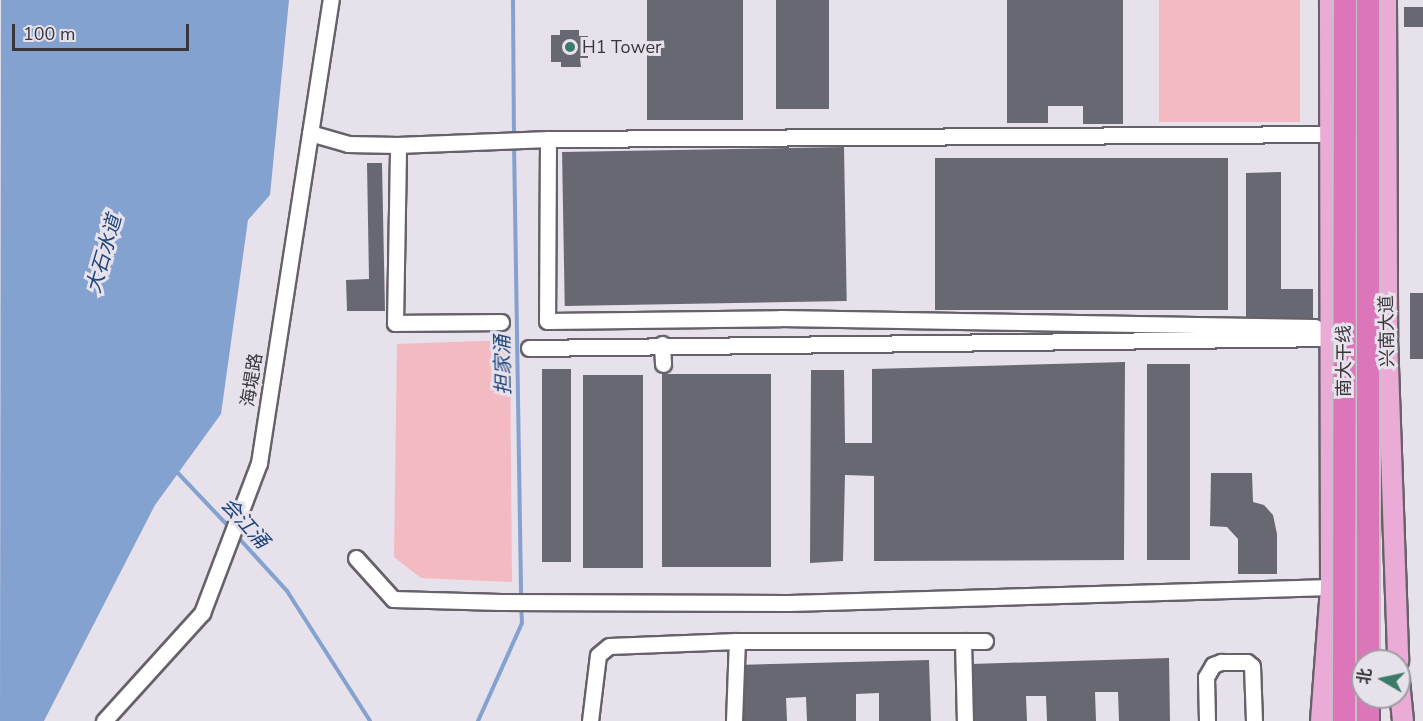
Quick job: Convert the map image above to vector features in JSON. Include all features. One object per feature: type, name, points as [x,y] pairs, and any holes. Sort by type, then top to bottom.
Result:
[{"type":"highway","name":"南大干线","points":[[1344,721],[1345,0]]},
{"type":"highway","name":"南大干线","points":[[1368,0],[1368,649]]},
{"type":"highway","points":[[1338,721],[1343,669]]},
{"type":"main road","points":[[1321,721],[1331,587],[1330,0]]},
{"type":"main road","name":"兴南大道","points":[[1386,0],[1388,385],[1398,649]]},
{"type":"main road","points":[[1331,587],[1340,681],[1338,721]]},
{"type":"street","name":"海堤路","points":[[104,721],[202,613],[259,463],[331,0]]},
{"type":"street","points":[[310,133],[348,144],[398,145],[548,139],[1385,134]]},
{"type":"street","points":[[548,139],[547,321],[780,318],[1315,327]]},
{"type":"street","points":[[398,145],[395,323],[501,322]]},
{"type":"street","points":[[529,348],[662,344],[1332,338]]},
{"type":"street","points":[[662,344],[663,364]]},
{"type":"street","points":[[357,558],[393,599],[501,602],[528,600],[789,603],[1331,587]]},
{"type":"street","points":[[590,721],[598,655],[609,646],[737,641],[985,641]]},
{"type":"street","points":[[734,721],[737,641]]},
{"type":"street","points":[[963,641],[965,721]]},
{"type":"street","points":[[1207,721],[1209,670],[1221,662],[1246,662],[1252,671],[1254,721]]},
{"type":"shaded area","points":[[1159,0],[1300,0],[1300,122],[1159,122]]},
{"type":"shaded area","points":[[510,340],[512,582],[421,578],[394,557],[397,344]]},
{"type":"water","name":"大石水道","points":[[1,0],[289,0],[270,195],[248,220],[221,414],[155,505],[44,721],[0,721]]},
{"type":"building","points":[[647,0],[743,0],[743,120],[647,120]]},
{"type":"building","points":[[776,0],[829,0],[829,109],[776,109]]},
{"type":"building","points":[[1007,0],[1123,0],[1123,124],[1083,124],[1083,106],[1048,106],[1048,123],[1007,123]]},
{"type":"building","points":[[1404,7],[1423,7],[1423,27],[1404,27]]},
{"type":"building","name":"H1 Tower","points":[[560,30],[579,30],[579,36],[588,36],[588,58],[580,58],[581,67],[561,67],[561,62],[551,62],[551,35],[560,35]]},
{"type":"building","points":[[844,147],[847,301],[565,306],[562,152]]},
{"type":"building","points":[[935,158],[1228,158],[1228,310],[935,310]]},
{"type":"building","points":[[367,163],[382,163],[385,311],[347,311],[346,280],[369,279]]},
{"type":"building","points":[[1281,172],[1281,289],[1313,289],[1313,320],[1246,320],[1246,173]]},
{"type":"building","points":[[1410,293],[1423,293],[1423,359],[1410,359]]},
{"type":"building","points":[[1125,362],[1124,560],[874,561],[874,476],[845,475],[843,561],[810,563],[811,370],[844,370],[845,443],[872,443],[872,369]]},
{"type":"building","points":[[1147,364],[1190,364],[1190,560],[1147,560]]},
{"type":"building","points":[[542,369],[571,369],[571,562],[542,562]]},
{"type":"building","points":[[662,374],[771,374],[771,567],[662,567]]},
{"type":"building","points":[[583,375],[643,375],[643,568],[583,568]]},
{"type":"building","points":[[1211,473],[1252,473],[1253,502],[1264,505],[1273,515],[1277,534],[1277,574],[1238,574],[1238,539],[1227,527],[1210,526]]},
{"type":"building","points":[[1169,658],[1170,721],[1119,721],[1118,692],[1095,692],[1096,721],[1047,721],[1046,696],[1026,696],[1027,721],[973,721],[971,664]]},
{"type":"building","points":[[929,660],[931,721],[879,721],[879,693],[856,694],[856,721],[807,721],[806,697],[786,698],[787,721],[736,721],[735,665]]},
{"type":"waterway","name":"担家涌","points":[[513,0],[514,136]]},
{"type":"waterway","name":"担家涌","points":[[514,143],[521,598]]},
{"type":"waterway","name":"会江涌","points":[[176,471],[231,529]]},
{"type":"waterway","name":"会江涌","points":[[236,535],[287,591],[370,721]]},
{"type":"waterway","name":"担家涌","points":[[478,721],[522,623],[521,605]]},
{"type":"place","name":"H1 Tower","points":[[570,47]]}]
